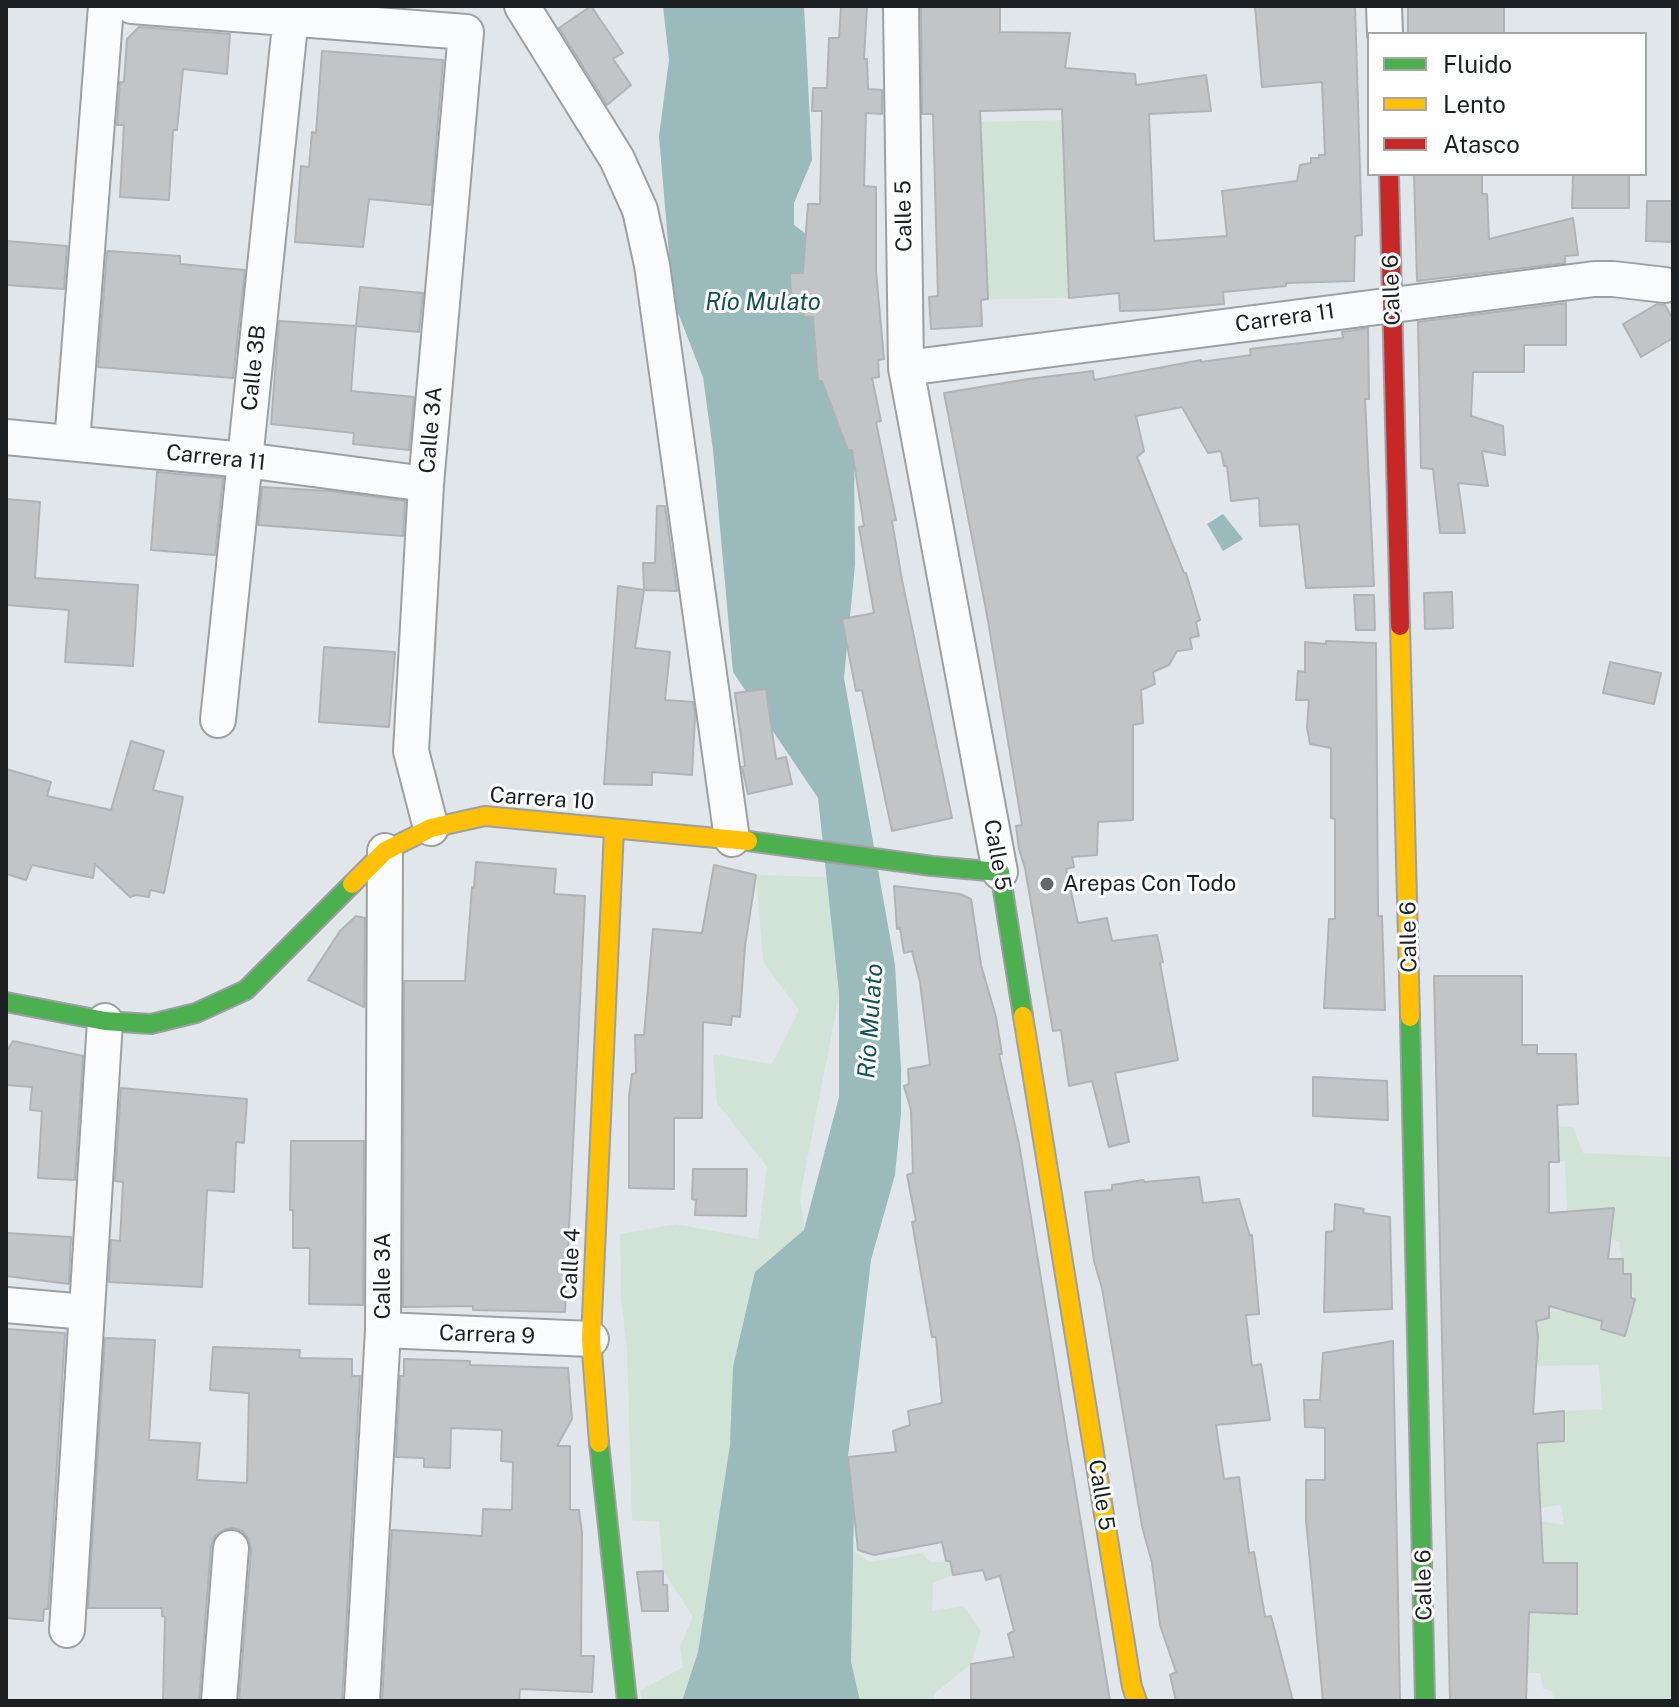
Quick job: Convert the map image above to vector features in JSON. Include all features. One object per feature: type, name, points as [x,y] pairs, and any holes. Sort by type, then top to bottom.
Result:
[{"type":"main road","name":"Calle 6","points":[[1389,176],[1423,1496],[1425,1701]]},
{"type":"main road","name":"Carrera 10","points":[[6,1002],[105,1021],[151,1024],[196,1013],[246,990],[385,851],[431,828],[485,816],[732,839],[1000,872]]},
{"type":"main road","name":"Calle 4","points":[[614,829],[591,1339],[604,1505],[627,1701]]},
{"type":"main road","name":"Calle 5","points":[[1000,872],[1127,1656],[1137,1701]]},
{"type":"street","points":[[72,443],[106,6]]},
{"type":"street","points":[[132,6],[291,12]]},
{"type":"street","points":[[522,6],[617,159],[640,210],[652,265],[732,839]]},
{"type":"street","name":"Calle 5","points":[[901,6],[906,368],[1000,872]]},
{"type":"street","points":[[1384,6],[1385,32]]},
{"type":"street","name":"Calle 3A","points":[[291,12],[466,32],[426,484],[411,751],[431,828]]},
{"type":"street","name":"Calle 3B","points":[[218,720],[291,12]]},
{"type":"street","name":"Carrera 11","points":[[906,368],[1602,279],[1665,285]]},
{"type":"street","name":"Carrera 11","points":[[6,437],[245,460],[426,484]]},
{"type":"street","name":"Calle 3A","points":[[362,1701],[383,1330],[385,851]]},
{"type":"street","points":[[67,1630],[105,1021]]},
{"type":"street","points":[[6,1305],[86,1312]]},
{"type":"street","name":"Carrera 9","points":[[383,1330],[591,1339]]},
{"type":"street","points":[[219,1701],[231,1548]]},
{"type":"green space","points":[[1063,120],[1069,298],[988,299],[980,122]]},
{"type":"green space","points":[[756,875],[862,878],[800,1197],[820,1332],[764,1701],[642,1701],[640,1691],[683,1667],[680,1646],[693,1617],[663,1571],[659,1522],[632,1520],[620,1234],[676,1224],[758,1239],[767,1167],[717,1103],[713,1054],[772,1064],[799,1010],[763,962]]},
{"type":"green space","points":[[1555,1105],[1559,1126],[1573,1127],[1583,1153],[1673,1157],[1673,1701],[1553,1701],[1552,1691],[1543,1689],[1540,1673],[1527,1673],[1529,1612],[1577,1614],[1577,1564],[1522,1563],[1540,1521],[1564,1525],[1561,1505],[1539,1508],[1526,1444],[1564,1441],[1564,1411],[1602,1409],[1599,1365],[1536,1366],[1536,1321],[1549,1317],[1549,1311],[1570,1311],[1602,1321],[1601,1329],[1625,1335],[1635,1299],[1631,1274],[1623,1274],[1619,1241],[1608,1239],[1614,1208],[1567,1212],[1565,1161],[1559,1162]]},
{"type":"green space","points":[[846,1546],[870,1562],[922,1553],[930,1562],[951,1562],[953,1575],[933,1583],[932,1611],[963,1606],[981,1631],[971,1664],[934,1694],[934,1701],[803,1701]]},
{"type":"water","name":"Río Mulato","points":[[663,6],[804,6],[812,160],[794,203],[794,225],[847,264],[855,565],[844,678],[895,965],[901,1069],[901,1114],[895,1175],[871,1260],[848,1457],[854,1510],[851,1662],[860,1701],[682,1701],[698,1652],[730,1445],[733,1367],[755,1272],[804,1230],[839,1097],[839,993],[818,798],[733,672],[713,450],[703,377],[673,300],[659,136],[669,60]]},
{"type":"water","points":[[1223,514],[1243,539],[1223,551],[1207,524]]},
{"type":"building","points":[[591,6],[623,53],[613,59],[631,85],[607,105],[559,28]]},
{"type":"building","points":[[841,6],[867,6],[864,59],[867,59],[868,89],[882,90],[882,114],[866,113],[864,186],[876,187],[876,271],[884,359],[878,360],[879,377],[872,378],[881,421],[876,422],[896,520],[892,521],[902,580],[952,818],[892,831],[862,690],[856,691],[842,619],[874,613],[859,527],[864,526],[852,450],[848,450],[822,381],[818,381],[813,317],[804,317],[803,300],[791,301],[790,273],[803,273],[808,204],[820,204],[822,111],[812,111],[813,88],[827,88],[829,38],[839,38]]},
{"type":"building","points":[[921,6],[1000,6],[1000,32],[1070,33],[1065,68],[1135,74],[1136,85],[1206,75],[1211,111],[1149,114],[1154,241],[1227,236],[1222,191],[1297,181],[1300,165],[1311,163],[1311,158],[1325,155],[1322,82],[1262,87],[1255,6],[1355,6],[1362,235],[1355,236],[1354,281],[1286,283],[1286,286],[1223,292],[1224,304],[1156,310],[1120,311],[1119,293],[1069,298],[1062,109],[980,111],[988,299],[981,300],[982,326],[931,329],[929,297],[938,296],[933,114],[922,114]]},
{"type":"building","points":[[1408,6],[1504,6],[1504,32],[1408,32]]},
{"type":"building","points":[[139,27],[230,34],[227,74],[183,69],[177,130],[173,130],[169,200],[120,197],[124,125],[117,125],[120,82],[124,82],[127,39]]},
{"type":"building","points":[[322,51],[443,60],[431,205],[369,199],[363,247],[295,242],[301,166],[309,167],[312,132],[316,133]]},
{"type":"building","points":[[1414,176],[1482,176],[1482,194],[1487,194],[1489,239],[1573,218],[1578,255],[1565,256],[1565,263],[1417,281]]},
{"type":"building","points":[[1573,176],[1629,176],[1629,208],[1572,208]]},
{"type":"building","points":[[1647,201],[1673,201],[1673,242],[1646,241]]},
{"type":"building","points":[[6,241],[67,246],[64,289],[6,285]]},
{"type":"building","points":[[107,251],[180,256],[180,264],[245,270],[233,378],[98,367]]},
{"type":"building","points":[[360,287],[423,293],[419,332],[356,326]]},
{"type":"building","points":[[1566,303],[1566,345],[1524,345],[1524,372],[1473,372],[1471,416],[1503,426],[1505,455],[1482,451],[1488,486],[1458,483],[1465,533],[1440,533],[1433,469],[1421,468],[1418,322]]},
{"type":"building","points":[[1657,304],[1665,305],[1673,319],[1673,338],[1641,357],[1623,324]]},
{"type":"building","points":[[279,321],[356,326],[351,391],[414,397],[409,450],[353,444],[354,433],[271,424]]},
{"type":"building","points":[[1368,328],[1369,399],[1365,399],[1374,586],[1306,588],[1299,524],[1260,526],[1259,498],[1231,501],[1227,466],[1224,466],[1221,451],[1208,453],[1182,407],[1136,416],[1144,451],[1137,457],[1186,573],[1200,620],[1196,622],[1199,636],[1190,638],[1192,649],[1177,651],[1169,665],[1153,672],[1155,684],[1141,690],[1143,723],[1133,725],[1133,820],[1098,822],[1097,855],[1072,857],[1074,867],[1066,869],[1078,923],[1107,918],[1112,941],[1157,935],[1163,962],[1160,963],[1178,1060],[1115,1073],[1129,1142],[1109,1147],[1092,1081],[1069,1086],[1061,1030],[1053,1031],[1025,868],[1019,849],[1016,826],[1022,825],[987,615],[944,393],[1093,371],[1094,380],[1201,360],[1251,355],[1250,349],[1343,338],[1342,332]]},
{"type":"building","points":[[157,472],[223,478],[215,555],[151,550]]},
{"type":"building","points":[[262,487],[330,491],[405,501],[403,536],[258,525]]},
{"type":"building","points":[[6,499],[40,502],[35,578],[138,585],[133,666],[65,662],[69,610],[6,605]]},
{"type":"building","points":[[657,506],[665,506],[677,591],[644,590],[643,563],[655,563]]},
{"type":"building","points":[[618,586],[644,590],[635,648],[670,652],[665,700],[693,702],[692,775],[652,772],[652,785],[604,784]]},
{"type":"building","points":[[1452,592],[1453,628],[1425,629],[1424,593]]},
{"type":"building","points":[[1354,595],[1374,595],[1375,630],[1356,630]]},
{"type":"building","points":[[1326,641],[1376,643],[1378,916],[1382,916],[1385,1010],[1324,1008],[1329,919],[1335,919],[1331,748],[1310,744],[1307,727],[1309,700],[1296,700],[1298,671],[1305,672],[1305,642],[1326,644]]},
{"type":"building","points":[[324,647],[395,652],[389,727],[319,722]]},
{"type":"building","points":[[1610,662],[1661,673],[1654,704],[1603,693]]},
{"type":"building","points":[[766,689],[776,759],[786,757],[792,784],[748,794],[742,767],[745,766],[735,693]]},
{"type":"building","points":[[131,741],[164,751],[153,790],[183,797],[164,893],[150,890],[149,897],[130,897],[95,864],[93,878],[32,865],[26,880],[6,874],[6,769],[51,782],[47,796],[111,810]]},
{"type":"building","points":[[476,862],[556,869],[554,894],[585,896],[565,1312],[473,1310],[473,1306],[403,1307],[404,981],[465,981]]},
{"type":"building","points":[[714,865],[756,875],[745,946],[740,1017],[732,1016],[731,1025],[703,1022],[702,1118],[674,1118],[674,1189],[629,1188],[629,1097],[632,1074],[636,1073],[635,1035],[644,1035],[653,929],[702,933]]},
{"type":"building","points":[[894,886],[960,894],[971,899],[981,965],[996,1017],[1002,1054],[999,1054],[1019,1144],[1110,1701],[971,1701],[971,1664],[1014,1657],[1008,1634],[1014,1631],[1000,1576],[986,1580],[983,1570],[953,1575],[942,1542],[874,1555],[858,1550],[848,1457],[896,1452],[893,1431],[910,1425],[908,1411],[942,1403],[936,1337],[932,1337],[907,1175],[913,1173],[911,1110],[904,1086],[909,1084],[908,1069],[930,1065],[920,982],[912,951],[904,953],[900,928],[897,929]]},
{"type":"building","points":[[356,916],[365,918],[364,1007],[308,980],[340,931]]},
{"type":"building","points":[[1434,976],[1522,976],[1522,1045],[1537,1045],[1537,1054],[1576,1054],[1578,1104],[1557,1105],[1559,1162],[1549,1162],[1549,1213],[1614,1208],[1608,1259],[1623,1259],[1623,1274],[1631,1274],[1631,1298],[1635,1299],[1625,1336],[1601,1329],[1602,1321],[1549,1306],[1549,1318],[1536,1321],[1538,1337],[1533,1414],[1564,1411],[1564,1441],[1537,1443],[1543,1563],[1577,1563],[1577,1614],[1529,1612],[1526,1701],[1450,1701]]},
{"type":"building","points":[[13,1041],[83,1056],[75,1180],[38,1178],[42,1111],[30,1110],[32,1087],[6,1085],[6,1052]]},
{"type":"building","points":[[1313,1077],[1387,1081],[1388,1120],[1313,1116]]},
{"type":"building","points":[[121,1088],[247,1099],[244,1143],[236,1142],[234,1192],[207,1190],[202,1287],[109,1282],[111,1240],[120,1241],[123,1182],[115,1181]]},
{"type":"building","points":[[291,1141],[364,1141],[363,1305],[309,1304],[310,1248],[293,1248]]},
{"type":"building","points":[[693,1169],[747,1169],[746,1216],[695,1215]]},
{"type":"building","points":[[1199,1177],[1203,1203],[1239,1199],[1252,1235],[1259,1314],[1246,1315],[1252,1366],[1261,1364],[1270,1420],[1216,1425],[1224,1479],[1239,1477],[1249,1553],[1254,1552],[1265,1617],[1271,1616],[1293,1701],[1176,1701],[1170,1675],[1176,1672],[1160,1625],[1152,1563],[1142,1526],[1102,1288],[1094,1261],[1085,1192],[1112,1190],[1112,1185],[1143,1180]]},
{"type":"building","points":[[1335,1204],[1390,1217],[1392,1309],[1324,1312],[1326,1232],[1334,1231]]},
{"type":"building","points":[[6,1233],[71,1237],[69,1284],[6,1276]]},
{"type":"building","points":[[6,1329],[65,1333],[48,1609],[44,1609],[43,1621],[6,1618]]},
{"type":"building","points":[[105,1338],[155,1340],[149,1440],[200,1443],[197,1480],[247,1483],[249,1393],[210,1390],[213,1347],[300,1350],[299,1358],[352,1359],[352,1376],[360,1376],[342,1701],[239,1701],[251,1550],[249,1539],[242,1531],[233,1528],[223,1530],[215,1536],[211,1546],[199,1701],[163,1701],[165,1617],[162,1616],[162,1608],[88,1608]]},
{"type":"building","points":[[1393,1341],[1400,1701],[1323,1701],[1306,1520],[1306,1480],[1325,1480],[1325,1428],[1305,1427],[1304,1400],[1320,1400],[1323,1353]]},
{"type":"building","points":[[404,1359],[568,1368],[572,1419],[557,1446],[570,1446],[570,1510],[579,1510],[582,1533],[581,1656],[594,1656],[592,1692],[520,1689],[519,1701],[382,1701],[392,1530],[482,1536],[483,1509],[512,1510],[513,1462],[501,1461],[502,1430],[451,1428],[450,1468],[424,1467],[424,1458],[396,1457],[400,1376],[404,1376]]},
{"type":"building","points":[[663,1571],[668,1611],[642,1611],[637,1572]]},
{"type":"traffic: fast","points":[[748,841],[1000,872],[1023,1016]]},
{"type":"traffic: fast","points":[[6,1002],[105,1021],[151,1024],[196,1013],[246,990],[352,884]]},
{"type":"traffic: fast","points":[[1410,1017],[1425,1701]]},
{"type":"traffic: fast","points":[[599,1443],[627,1701]]},
{"type":"traffic: slow","points":[[1400,626],[1410,1017]]},
{"type":"traffic: slow","points":[[352,884],[385,851],[431,828],[485,816],[748,841]]},
{"type":"traffic: slow","points":[[599,1443],[591,1339],[614,829]]},
{"type":"traffic: slow","points":[[1023,1016],[1132,1687],[1137,1701]]},
{"type":"traffic: jam","points":[[1389,176],[1400,626]]},
{"type":"place","name":"Arepas Con Todo","points":[[1047,884]]}]
